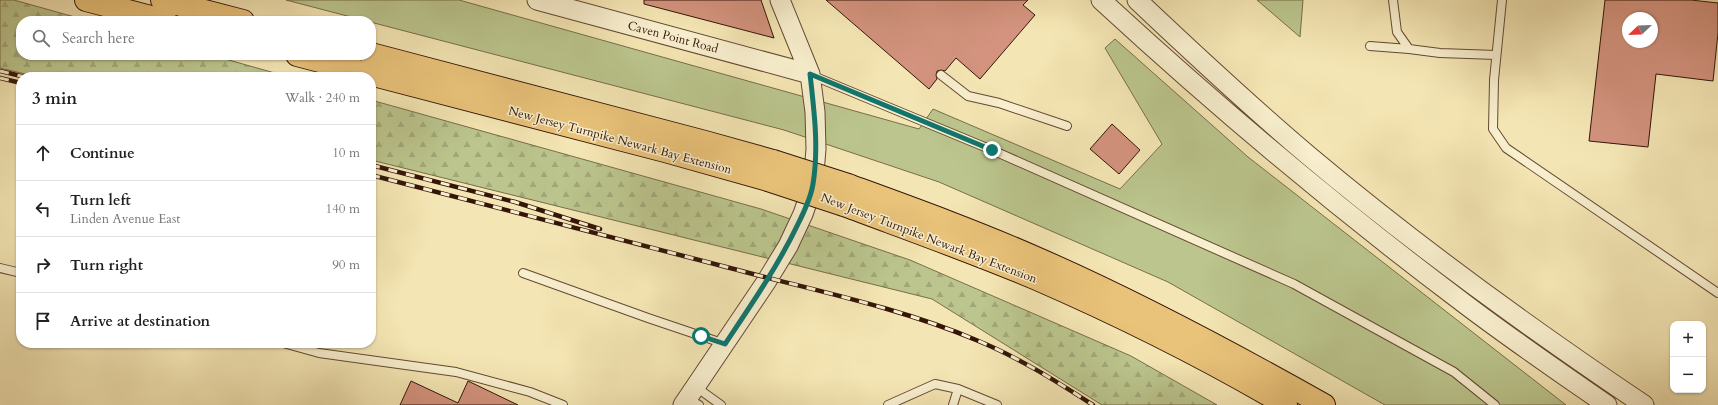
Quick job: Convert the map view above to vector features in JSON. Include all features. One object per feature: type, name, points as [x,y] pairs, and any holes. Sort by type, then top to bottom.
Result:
[{"type":"highway","points":[[86,0],[147,16]]},
{"type":"highway","points":[[162,0],[224,16]]},
{"type":"highway","name":"New Jersey Turnpike Newark Bay Extension","points":[[376,55],[690,138],[770,171],[846,195],[948,222],[1036,258],[1118,295],[1206,340],[1324,405]]},
{"type":"highway","name":"New Jersey Turnpike Newark Bay Extension","points":[[316,60],[362,72]]},
{"type":"highway","name":"New Jersey Turnpike Newark Bay Extension","points":[[376,76],[672,153],[770,171]]},
{"type":"highway","name":"New Jersey Turnpike Newark Bay Extension","points":[[846,195],[939,240],[1036,279],[1087,302],[1205,360],[1286,405]]},
{"type":"street","name":"Caven Point Road","points":[[537,0],[810,74]]},
{"type":"street","points":[[692,399],[725,344],[788,246],[803,214],[813,185],[816,149],[815,112],[810,74],[780,0]]},
{"type":"street","points":[[1101,0],[1212,99],[1378,237],[1462,302],[1607,405]]},
{"type":"street","points":[[1137,0],[1227,84],[1308,155],[1384,217],[1471,284],[1557,346],[1644,405]]},
{"type":"lane","points":[[1393,0],[1397,32],[1409,49]]},
{"type":"lane","points":[[1502,0],[1494,80],[1493,129],[1506,148],[1718,293]]},
{"type":"lane","points":[[1370,46],[1440,53],[1496,55]]},
{"type":"lane","points":[[810,74],[992,150],[1294,284],[1454,372],[1495,405]]},
{"type":"lane","points":[[941,75],[968,96],[999,103],[1067,126]]},
{"type":"lane","points":[[0,268],[16,272]]},
{"type":"lane","points":[[523,273],[725,344]]},
{"type":"lane","points":[[301,348],[319,353],[456,372],[530,392],[563,405]]},
{"type":"lane","points":[[888,405],[935,384],[958,389],[997,405]]},
{"type":"lane","points":[[953,405],[958,389]]},
{"type":"lane","points":[[692,399],[721,405]]},
{"type":"green space","points":[[0,0],[14,0],[71,16],[16,16],[16,60],[229,60],[271,72],[17,72],[0,68]]},
{"type":"green space","points":[[286,0],[459,0],[919,129],[933,109],[1120,189],[1162,144],[1105,48],[1115,39],[1248,157],[1566,405],[1385,405],[1168,282],[939,182],[784,130],[376,23],[376,16],[347,16]]},
{"type":"green space","points":[[1257,0],[1303,0],[1300,37]]},
{"type":"green space","points":[[376,101],[761,209],[910,260],[1131,356],[1217,405],[1102,405],[932,299],[376,161]]},
{"type":"building","points":[[644,0],[761,0],[774,38],[644,4]]},
{"type":"building","points":[[826,0],[1028,0],[1023,5],[1035,15],[980,79],[956,58],[945,71],[937,71],[937,79],[929,89]]},
{"type":"building","points":[[1605,0],[1691,0],[1718,3],[1718,33],[1713,81],[1656,74],[1648,147],[1589,141]]},
{"type":"building","points":[[1112,124],[1140,150],[1119,174],[1090,149]]},
{"type":"building","points":[[411,381],[458,403],[468,381],[518,405],[400,405]]},
{"type":"railway","points":[[0,71],[16,75]]},
{"type":"railway","points":[[0,78],[16,82]]},
{"type":"railway","points":[[376,166],[515,202],[600,229]]},
{"type":"railway","points":[[376,176],[854,300],[916,318],[946,328],[1007,354],[1051,378],[1093,405]]},
{"type":"route","points":[[701,336],[725,344],[788,246],[803,214],[813,185],[816,149],[815,112],[810,74],[992,150]]}]
